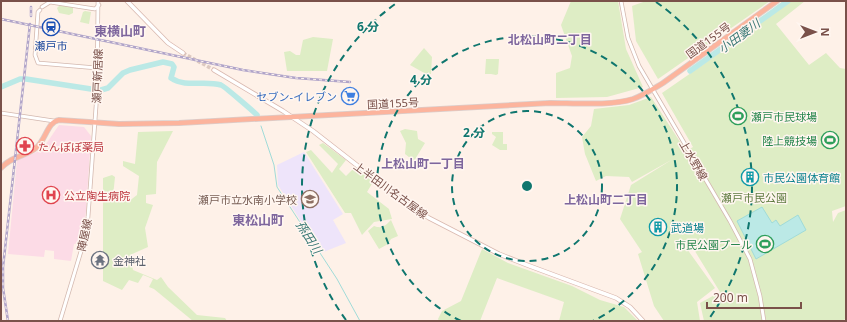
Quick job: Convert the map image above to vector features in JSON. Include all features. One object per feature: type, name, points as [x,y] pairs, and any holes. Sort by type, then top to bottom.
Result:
[{"type":"highway","name":"国道155号","points":[[54,121],[146,124],[293,118],[547,103],[631,100],[644,95],[663,83],[777,1]]},
{"type":"highway","points":[[1,168],[7,162],[35,149],[42,143],[54,121]]},
{"type":"main road","points":[[127,1],[168,43],[183,53]]},
{"type":"main road","name":"上半田川名古屋線","points":[[214,70],[313,131],[404,202],[429,218],[506,256],[616,298],[630,307],[643,321]]},
{"type":"street","name":"上水野線","points":[[621,1],[628,38],[633,54],[730,221],[750,259],[760,296],[764,321]]},
{"type":"street","points":[[97,68],[38,63],[35,55],[38,12],[41,8],[50,2],[95,8],[99,3]]},
{"type":"street","name":"瀬戸新居線","points":[[95,123],[99,3]]},
{"type":"street","points":[[1,113],[54,121]]},
{"type":"street","name":"陣屋線","points":[[60,321],[86,232],[95,123]]},
{"type":"shaded area","name":"公立陶生病院","points":[[59,125],[84,127],[91,136],[86,212],[79,243],[74,244],[71,261],[54,259],[54,251],[45,250],[44,257],[8,254],[17,160],[37,152],[44,147]]},
{"type":"shaded area","name":"瀬戸市立水南小学校","points":[[304,152],[343,214],[333,220],[346,243],[321,253],[278,185],[277,165]]},
{"type":"green space","points":[[571,1],[618,1],[626,49],[643,87],[607,97],[556,98],[556,73],[570,68],[572,56],[561,25]]},
{"type":"green space","points":[[646,1],[770,1],[658,79],[636,41],[632,6]]},
{"type":"green space","name":"瀬戸市民公園","points":[[783,1],[805,1],[776,24],[809,65],[826,53],[840,68],[846,69],[846,206],[832,211],[833,222],[838,213],[846,210],[846,319],[843,321],[704,321],[700,303],[720,292],[693,248],[687,249],[715,288],[697,302],[700,321],[664,321],[654,306],[638,254],[642,252],[620,219],[631,185],[673,159],[632,182],[629,177],[606,176],[596,181],[585,154],[582,137],[591,126],[594,109],[629,105],[651,97],[686,151],[693,147],[662,93],[704,64]]},
{"type":"green space","points":[[60,5],[73,7],[73,13],[69,15],[59,13],[57,8]]},
{"type":"green space","points":[[83,12],[91,12],[89,24],[80,22]]},
{"type":"green space","points":[[313,37],[333,39],[327,71],[287,71],[284,52],[290,51],[296,55],[300,55],[303,40]]},
{"type":"green space","points":[[424,48],[432,57],[431,74],[426,74],[410,65]]},
{"type":"green space","points":[[486,59],[499,59],[498,74],[485,74]]},
{"type":"green space","points":[[405,129],[417,131],[418,139],[425,143],[414,161],[405,154],[406,143],[400,131]]},
{"type":"green space","points":[[173,131],[157,162],[156,194],[146,195],[146,203],[153,205],[145,228],[148,247],[130,255],[133,270],[157,280],[161,277],[168,287],[197,315],[225,318],[227,321],[193,321],[154,289],[149,287],[153,279],[143,275],[138,283],[129,280],[122,290],[103,281],[103,178],[112,175],[115,177],[113,196],[128,202],[137,195],[139,176],[123,166],[123,161],[135,164],[138,132]]},
{"type":"green space","points":[[492,132],[503,132],[503,144],[507,144],[507,150],[500,150],[492,145],[496,137],[492,134]]},
{"type":"green space","points":[[323,143],[346,160],[339,169],[346,176],[355,167],[373,182],[367,192],[389,209],[392,219],[374,222],[362,235],[351,213],[345,213],[306,152],[311,150],[332,173],[338,164],[319,145]]},
{"type":"green space","points":[[391,220],[398,236],[391,239],[388,244],[379,249],[368,231],[374,226],[383,226]]},
{"type":"green space","points":[[482,249],[508,263],[572,286],[600,300],[624,307],[638,321],[559,321],[564,302],[497,278],[480,321],[439,321],[438,319],[442,311],[461,301]]},
{"type":"water","name":"市民公園プール","points":[[762,207],[772,223],[776,220],[780,226],[798,215],[806,230],[756,259],[737,221]]},
{"type":"waterway","name":"小田妻川","points":[[690,71],[788,1]]},
{"type":"waterway","name":"孫田川","points":[[101,90],[108,88],[123,73],[163,62],[172,64],[174,67],[171,78],[183,83],[208,83],[221,85],[257,115]]},
{"type":"waterway","name":"孫田川","points":[[1,87],[20,79],[26,79],[91,89]]},
{"type":"waterway","name":"孫田川","points":[[261,126],[274,165],[277,187],[337,279],[360,321]]},
{"type":"tunnel","points":[[183,53],[214,70]]},
{"type":"railway","points":[[31,7],[31,16]]},
{"type":"railway","points":[[1,19],[243,70],[296,78],[350,82]]},
{"type":"railway","points":[[8,321],[3,288],[3,267],[30,24]]},
{"type":"place","name":"瀬戸市","points":[[51,27]]},
{"type":"place","name":"セブン-イレブン","points":[[350,96]]},
{"type":"place","name":"瀬戸市民球場","points":[[738,116]]},
{"type":"place","name":"陸上競技場","points":[[830,140]]},
{"type":"place","name":"たんぽぽ薬局","points":[[25,146]]},
{"type":"place","name":"市民公園体育館","points":[[750,177]]},
{"type":"place","name":"公立陶生病院","points":[[51,195]]},
{"type":"place","name":"瀬戸市立水南小学校","points":[[310,199]]},
{"type":"place","name":"武道場","points":[[658,227]]},
{"type":"place","name":"市民公園プール","points":[[765,244]]},
{"type":"place","name":"金神社","points":[[100,260]]},
{"type":"district","name":"東横山町","points":[[120,31]]},
{"type":"district","name":"北松山町二丁目","points":[[550,39]]},
{"type":"district","name":"上松山町一丁目","points":[[423,163]]},
{"type":"district","name":"上松山町二丁目","points":[[606,199]]},
{"type":"district","name":"東松山町","points":[[258,220]]}]
